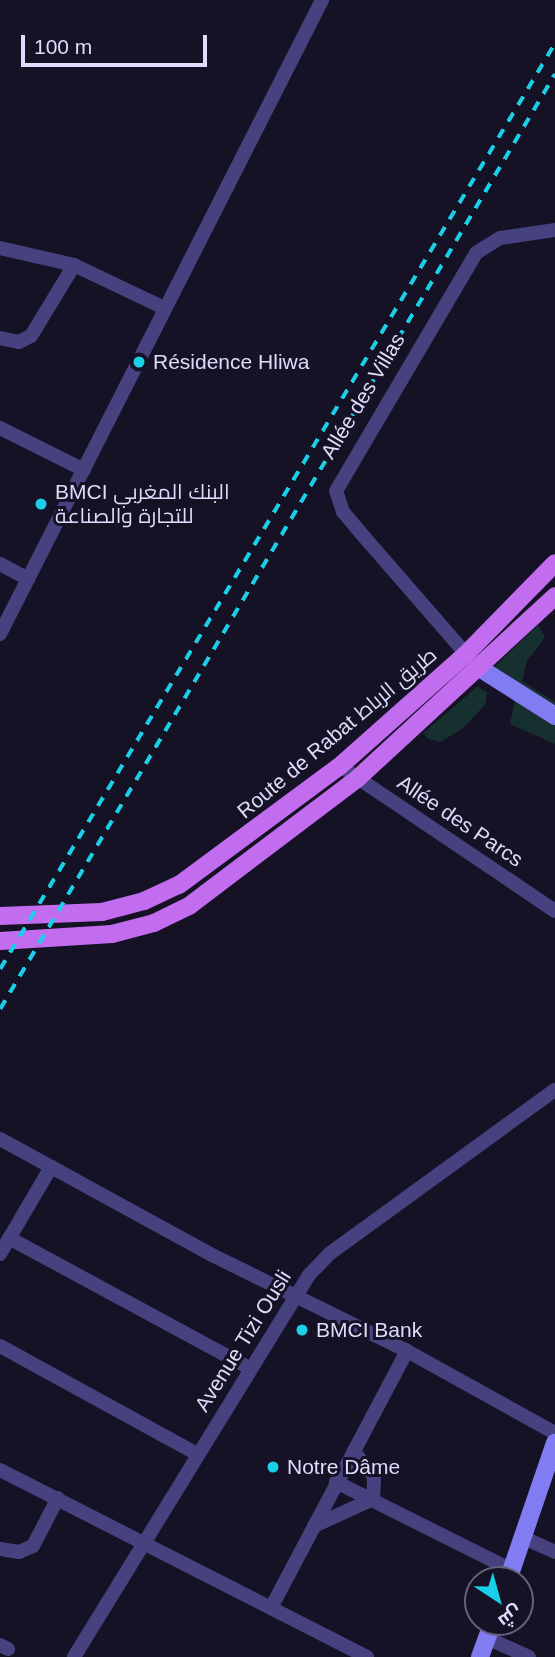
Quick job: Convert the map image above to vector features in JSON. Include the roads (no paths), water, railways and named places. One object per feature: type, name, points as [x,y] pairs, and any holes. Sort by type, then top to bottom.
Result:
[{"type":"main road","name":"Route de Rabat طريق الرباط","points":[[0,916],[102,912],[159,895],[242,842],[340,766],[466,654],[555,563]]},
{"type":"main road","name":"Route de Rabat طريق الرباط","points":[[0,941],[94,937],[172,915],[227,881],[358,778],[481,669],[555,596]]},
{"type":"street","points":[[0,634],[163,308],[322,0]]},
{"type":"street","name":"Allée des Villas","points":[[466,654],[343,512],[336,491],[476,253],[500,239],[555,230]]},
{"type":"street","points":[[0,248],[74,265],[163,308]]},
{"type":"street","points":[[0,338],[19,342],[31,336],[74,265]]},
{"type":"street","points":[[0,428],[84,470]]},
{"type":"street","points":[[0,564],[28,579]]},
{"type":"street","points":[[481,669],[555,716]]},
{"type":"street","name":"Allée des Parcs","points":[[340,766],[555,911]]},
{"type":"street","name":"Avenue Tizi Ousli","points":[[74,1657],[294,1295],[329,1254],[555,1090]]},
{"type":"street","points":[[0,1139],[294,1295],[407,1351],[555,1433]]},
{"type":"street","points":[[0,1254],[51,1167]]},
{"type":"street","points":[[9,1238],[249,1368]]},
{"type":"street","points":[[0,1346],[197,1454]]},
{"type":"street","points":[[272,1606],[407,1351]]},
{"type":"street","points":[[513,1566],[555,1444]]},
{"type":"street","points":[[354,1451],[374,1476],[373,1499]]},
{"type":"street","points":[[0,1470],[146,1541],[367,1657]]},
{"type":"street","points":[[336,1482],[373,1499],[494,1566]]},
{"type":"street","points":[[0,1549],[19,1552],[33,1546],[58,1498]]},
{"type":"street","points":[[313,1526],[373,1499]]},
{"type":"street","points":[[524,1538],[555,1552]]},
{"type":"street","points":[[480,1657],[488,1636]]},
{"type":"street","points":[[499,1636],[529,1657]]},
{"type":"railway","points":[[0,969],[555,43]]},
{"type":"railway","points":[[0,1009],[555,74]]},
{"type":"place","name":"Résidence Hliwa","points":[[139,362]]},
{"type":"place","name":"BMCI البنك المغربي للتجارة والصناعة","points":[[41,504]]},
{"type":"place","name":"BMCI Bank","points":[[302,1330]]},
{"type":"place","name":"Notre Dâme","points":[[273,1467]]}]
